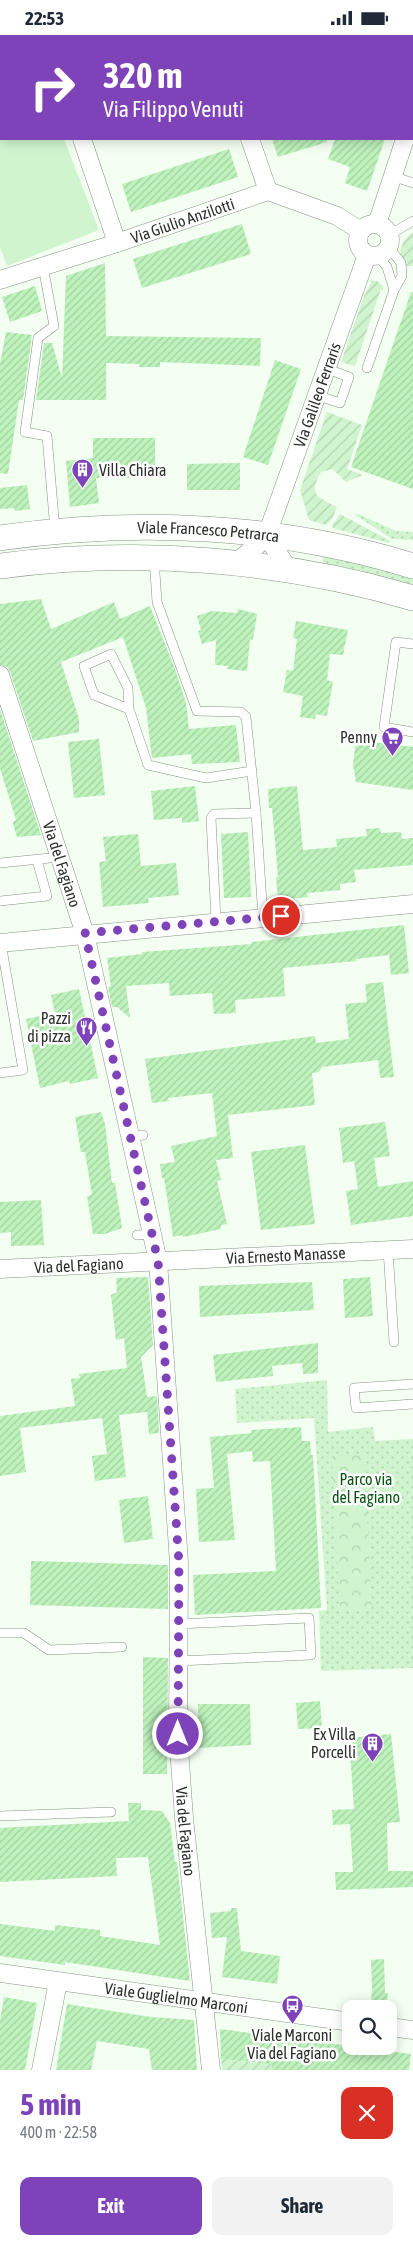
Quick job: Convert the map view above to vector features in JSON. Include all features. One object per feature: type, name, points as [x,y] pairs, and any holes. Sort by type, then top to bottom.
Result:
[{"type":"main road","name":"Viale Francesco Petrarca","points":[[0,538],[55,530],[133,527],[202,529],[322,543],[413,566]]},
{"type":"main road","name":"Viale Francesco Petrarca","points":[[0,565],[90,558],[154,558],[235,563],[289,570],[413,598]]},
{"type":"street","points":[[82,140],[117,243]]},
{"type":"street","points":[[250,140],[268,191],[337,216],[377,241]]},
{"type":"street","name":"Via Galileo Ferraris","points":[[266,535],[325,368],[377,241],[392,176],[405,140]]},
{"type":"street","name":"Via Giulio Anzilotti","points":[[0,280],[117,243],[268,191]]},
{"type":"street","points":[[235,563],[260,543],[266,535],[289,570]]},
{"type":"street","name":"Via del Fagiano","points":[[0,675],[85,933],[117,1103],[137,1136],[144,1235],[158,1261],[184,1563],[177,1624],[178,1734],[184,1818],[211,2070]]},
{"type":"street","points":[[0,943],[85,933],[413,904]]},
{"type":"street","name":"Via Ernesto Manasse","points":[[158,1261],[413,1249]]},
{"type":"street","name":"Via del Fagiano","points":[[0,1269],[158,1261]]},
{"type":"street","name":"Viale Guglielmo Marconi","points":[[0,1973],[342,2021]]},
{"type":"street","points":[[41,2070],[58,1982]]},
{"type":"street","points":[[397,2028],[413,2030]]},
{"type":"lane","points":[[392,176],[413,183]]},
{"type":"lane","points":[[377,241],[413,221]]},
{"type":"lane","points":[[377,241],[394,290]]},
{"type":"lane","points":[[367,367],[394,290],[402,276],[400,263],[377,241]]},
{"type":"lane","points":[[42,266],[54,326],[38,338],[25,432],[47,436],[55,530]]},
{"type":"lane","points":[[315,395],[340,403],[350,377],[325,368]]},
{"type":"lane","points":[[154,558],[157,602],[197,711],[244,713],[256,813],[263,918]]},
{"type":"lane","points":[[413,644],[396,642],[384,727],[413,732]]},
{"type":"lane","points":[[129,709],[94,695],[84,666],[111,655],[128,687],[129,709],[148,765],[206,778],[252,771]]},
{"type":"lane","points":[[216,921],[211,818],[214,814],[256,813]]},
{"type":"lane","points":[[0,863],[60,857]]},
{"type":"lane","points":[[0,901],[47,896],[38,860]]},
{"type":"lane","points":[[0,943],[23,1070],[0,1073]]},
{"type":"lane","points":[[388,1250],[394,1342]]},
{"type":"lane","points":[[413,1384],[354,1387],[356,1408],[413,1404]]},
{"type":"lane","points":[[177,1624],[310,1618],[315,1639],[311,1655],[178,1661]]},
{"type":"lane","points":[[0,1633],[24,1633],[50,1651],[122,1647]]},
{"type":"lane","points":[[0,1816],[111,1812]]},
{"type":"green space","points":[[0,140],[64,140],[99,230],[7,266],[0,247]]},
{"type":"green space","points":[[413,232],[413,266],[406,266],[401,257],[401,247]]},
{"type":"green space","points":[[369,280],[377,281],[383,286],[383,290],[381,289],[355,366],[341,362],[364,296],[371,283]]},
{"type":"green space","points":[[327,412],[362,425],[347,469],[363,475],[346,482],[332,469],[321,472],[315,486],[315,491],[324,501],[337,507],[332,519],[326,525],[309,520],[300,490]]},
{"type":"green space","points":[[340,514],[390,541],[389,543],[333,528],[332,525]]},
{"type":"green space","points":[[354,514],[358,514],[396,531],[413,532],[413,540],[392,539]]},
{"type":"green space","points":[[324,554],[413,576],[413,588],[322,566]]},
{"type":"green space","name":"Parco via del Fagiano","points":[[327,1380],[328,1432],[373,1427],[375,1441],[413,1439],[413,1668],[321,1671],[319,1611],[327,1610],[314,1418],[237,1423],[235,1389]]},
{"type":"green space","points":[[364,1454],[372,1609],[340,1611],[332,1456]]},
{"type":"green space","points":[[261,2035],[276,2037],[271,2070],[222,2070],[221,2059],[257,2063]]},
{"type":"building","points":[[272,140],[327,140],[327,142],[278,157]]},
{"type":"building","points":[[335,140],[385,140],[367,191],[345,183],[350,167],[328,159]]},
{"type":"building","points":[[229,149],[238,177],[131,212],[122,184]]},
{"type":"building","points":[[242,224],[251,254],[142,288],[133,259]]},
{"type":"building","points":[[105,263],[106,336],[261,338],[260,366],[160,362],[160,367],[139,367],[139,364],[106,363],[106,400],[36,400],[44,343],[52,343],[62,378],[66,276]]},
{"type":"building","points":[[35,286],[42,311],[10,322],[2,297]]},
{"type":"building","points":[[411,292],[413,292],[413,489],[351,467]]},
{"type":"building","points":[[6,332],[32,335],[23,400],[19,400],[8,474],[0,473],[0,364]]},
{"type":"building","points":[[275,360],[301,369],[268,465],[243,457]]},
{"type":"building","points":[[93,438],[155,438],[155,475],[143,475],[143,478],[96,478],[99,503],[70,507],[66,461],[93,458]]},
{"type":"building","points":[[240,463],[240,490],[187,490],[187,464]]},
{"type":"building","points":[[27,485],[30,509],[15,511],[14,508],[0,509],[0,488]]},
{"type":"building","points":[[41,599],[51,629],[114,602],[120,619],[150,606],[175,669],[186,703],[189,729],[236,725],[240,762],[192,764],[191,754],[152,758],[146,708],[123,637],[61,662],[79,719],[79,732],[33,741],[10,672],[7,667],[0,665],[0,604]]},
{"type":"building","points":[[238,609],[257,614],[253,640],[250,639],[247,671],[227,669],[228,666],[215,665],[216,640],[202,644],[198,631],[201,630],[197,616],[212,611],[237,613]]},
{"type":"building","points":[[296,621],[348,630],[343,655],[330,654],[327,680],[333,682],[327,716],[316,714],[315,719],[300,717],[303,696],[283,692],[287,670],[293,671],[297,639],[293,638]]},
{"type":"building","points":[[0,709],[41,835],[17,837],[13,824],[16,820],[0,768]]},
{"type":"building","points":[[99,739],[105,795],[74,798],[68,742]]},
{"type":"building","points":[[356,740],[413,747],[413,790],[356,782],[353,765]]},
{"type":"building","points":[[195,786],[199,821],[182,823],[182,818],[154,820],[151,791]]},
{"type":"building","points":[[297,786],[303,850],[337,847],[336,839],[367,836],[366,829],[380,828],[381,833],[401,832],[402,839],[413,838],[413,865],[354,870],[356,882],[340,884],[340,890],[307,893],[308,897],[278,900],[272,808],[269,808],[268,789]]},
{"type":"building","points":[[248,832],[251,897],[224,898],[221,834]]},
{"type":"building","points":[[138,834],[141,866],[176,863],[179,895],[148,898],[149,903],[103,907],[99,862],[106,861],[103,837]]},
{"type":"building","points":[[404,925],[409,973],[391,975],[389,955],[356,959],[356,961],[283,968],[285,996],[235,1000],[236,1013],[214,1014],[212,993],[170,996],[169,983],[126,986],[130,1018],[117,1007],[112,1007],[108,987],[111,986],[107,958],[142,954],[142,952],[252,944],[251,942]]},
{"type":"building","points":[[383,982],[394,1077],[380,1078],[378,1060],[322,1067],[319,1072],[312,1073],[315,1105],[228,1115],[233,1158],[216,1160],[221,1180],[217,1181],[227,1224],[221,1225],[221,1229],[183,1237],[182,1235],[173,1237],[160,1164],[175,1162],[171,1146],[217,1136],[212,1093],[168,1098],[169,1101],[152,1103],[145,1059],[315,1036],[316,1043],[349,1039],[345,1004],[367,1002],[365,984]]},
{"type":"building","points":[[79,989],[98,1078],[70,1084],[69,1081],[40,1088],[26,1019],[55,1013],[51,995]]},
{"type":"building","points":[[101,1112],[105,1124],[112,1183],[115,1183],[122,1228],[105,1234],[93,1234],[87,1196],[92,1195],[85,1152],[81,1152],[75,1117]]},
{"type":"building","points":[[385,1122],[390,1156],[374,1158],[378,1187],[413,1181],[413,1216],[351,1225],[346,1191],[358,1189],[354,1161],[343,1163],[339,1128]]},
{"type":"building","points":[[305,1145],[315,1224],[261,1230],[251,1152]]},
{"type":"building","points":[[41,1200],[44,1245],[11,1246],[11,1232],[0,1233],[0,1202]]},
{"type":"building","points":[[148,1277],[153,1345],[141,1357],[147,1397],[157,1396],[159,1433],[149,1434],[147,1412],[119,1415],[126,1477],[95,1481],[92,1456],[107,1454],[102,1418],[20,1428],[26,1472],[0,1476],[0,1416],[75,1406],[71,1379],[80,1378],[79,1374],[127,1368],[124,1338],[116,1340],[111,1295],[117,1292],[116,1278]]},
{"type":"building","points":[[370,1277],[373,1316],[345,1318],[343,1279]]},
{"type":"building","points":[[312,1282],[314,1310],[200,1317],[199,1286]]},
{"type":"building","points":[[318,1343],[318,1373],[303,1374],[302,1363],[272,1366],[273,1376],[216,1382],[213,1355]]},
{"type":"building","points":[[301,1427],[302,1441],[310,1441],[311,1455],[313,1455],[321,1608],[195,1615],[193,1575],[276,1571],[270,1461],[253,1462],[252,1451],[227,1454],[235,1540],[199,1542],[196,1489],[214,1488],[210,1437],[252,1433],[251,1430]]},
{"type":"building","points":[[148,1496],[153,1539],[124,1543],[119,1500]]},
{"type":"building","points":[[31,1561],[168,1565],[168,1609],[30,1605]]},
{"type":"building","points":[[143,1657],[168,1658],[167,1774],[143,1774]]},
{"type":"building","points":[[320,1701],[322,1728],[298,1729],[296,1703]]},
{"type":"building","points":[[198,1704],[250,1704],[251,1745],[199,1748]]},
{"type":"building","points":[[391,1734],[400,1822],[387,1823],[388,1871],[413,1871],[413,1887],[336,1890],[335,1872],[353,1872],[350,1824],[333,1825],[332,1810],[354,1809],[349,1738]]},
{"type":"building","points":[[128,1803],[141,1803],[141,1810],[162,1811],[170,1823],[175,1862],[177,1862],[190,1981],[65,1962],[65,1965],[0,1956],[0,1924],[55,1931],[55,1925],[100,1930],[100,1936],[160,1945],[148,1857],[116,1858],[117,1876],[0,1882],[0,1828],[129,1821]]},
{"type":"building","points":[[231,1908],[237,1908],[241,1951],[280,1956],[277,1984],[222,1977],[227,1937],[212,1938],[210,1913],[231,1911]]},
{"type":"building","points":[[384,1959],[385,1993],[388,1993],[387,2000],[371,2000],[371,1960]]},
{"type":"building","points":[[4,1997],[37,2003],[25,2070],[0,2070],[0,2021]]},
{"type":"building","points":[[67,2004],[151,2017],[194,2020],[197,2070],[152,2070],[149,2049],[97,2041],[91,2070],[56,2070]]},
{"type":"building","points":[[220,2029],[342,2045],[342,2055],[397,2055],[397,2052],[411,2054],[409,2070],[271,2070],[272,2064],[221,2059]]},
{"type":"place","name":"Villa Chiara","points":[[83,489]]},
{"type":"place","name":"Penny","points":[[393,756]]},
{"type":"place","name":"Pazzi di pizza","points":[[87,1046]]},
{"type":"place","name":"Ex Villa Porcelli","points":[[372,1762]]},
{"type":"place","name":"Viale Marconi Via del Fagiano","points":[[292,2025]]},
{"type":"route","points":[[178,1734],[177,1624],[179,1563],[158,1261],[85,933],[281,916]]}]
